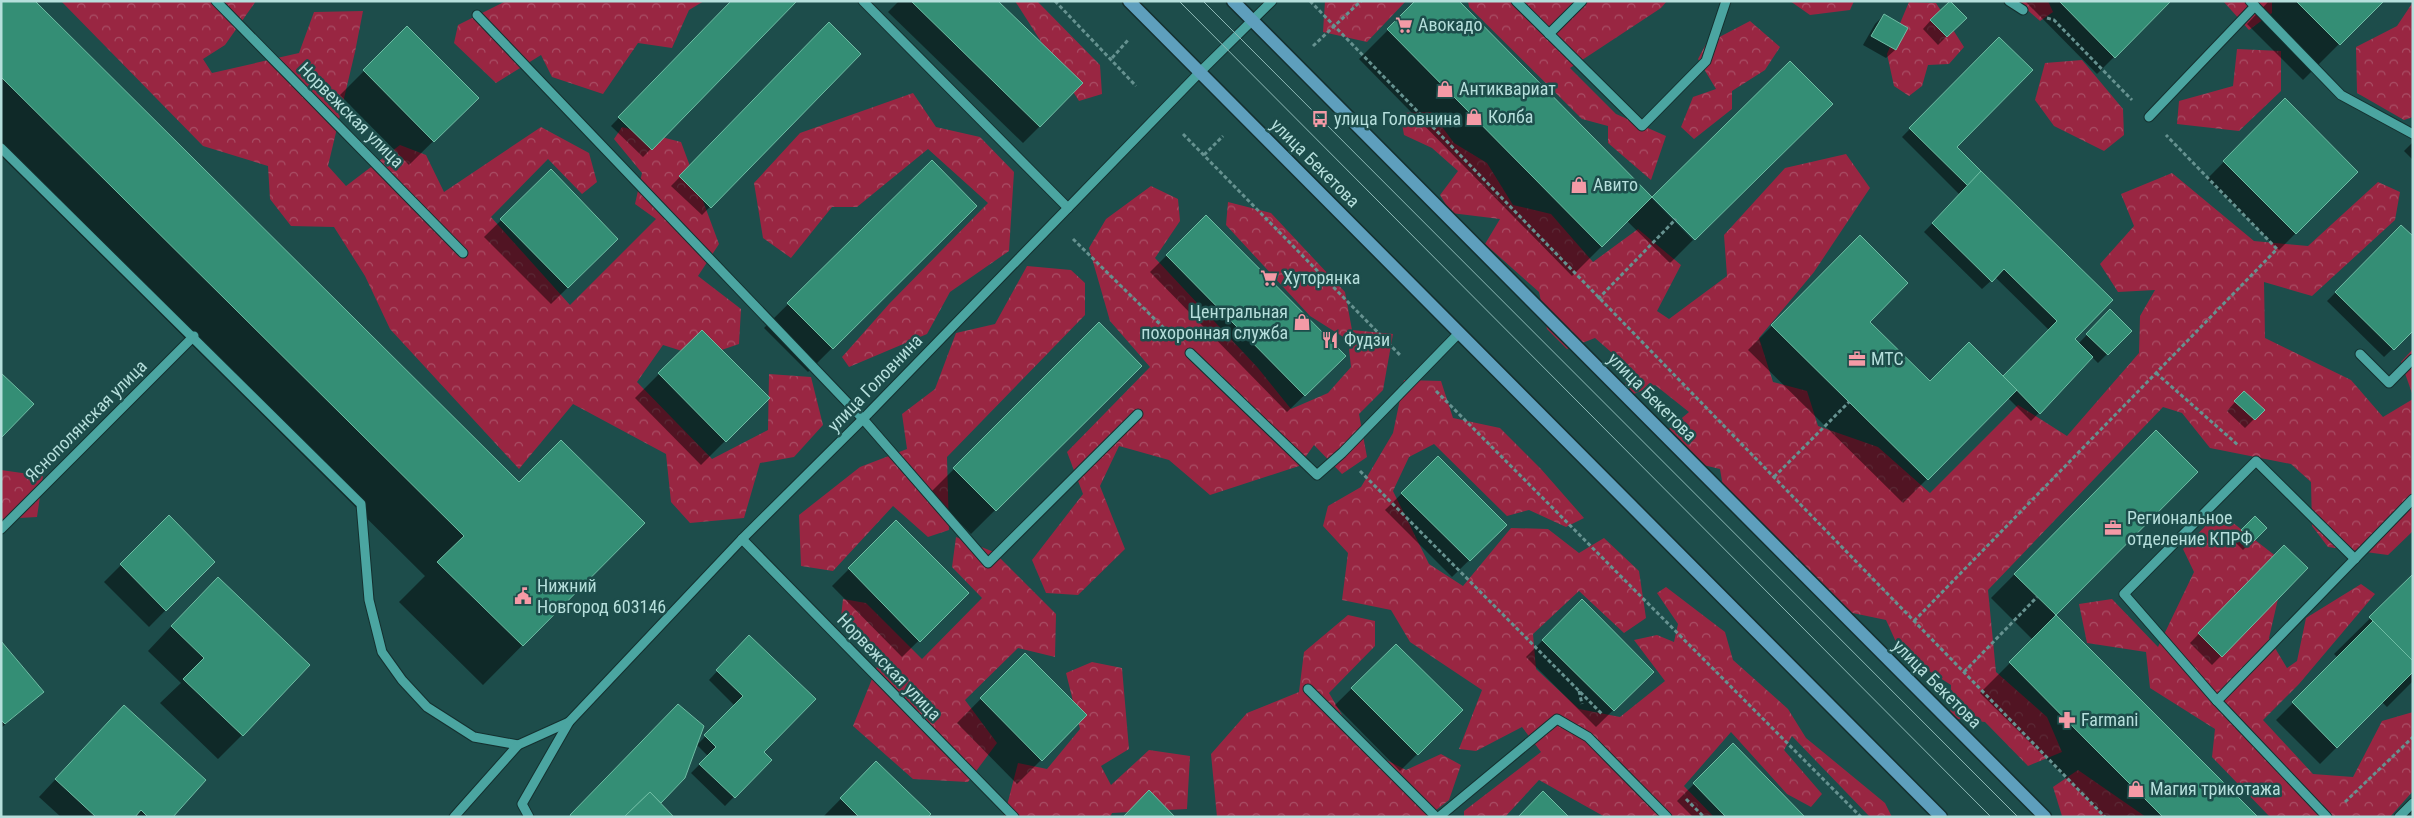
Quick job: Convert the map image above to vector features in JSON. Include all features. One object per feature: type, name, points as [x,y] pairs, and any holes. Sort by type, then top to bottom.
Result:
[{"type":"main road","name":"улица Бекетова","points":[[1129,1],[1941,817]]},
{"type":"main road","name":"улица Бекетова","points":[[1233,1],[2046,817]]},
{"type":"street","name":"Норвежская улица","points":[[216,1],[464,252]]},
{"type":"street","points":[[863,1],[1068,208]]},
{"type":"street","name":"улица Головнина","points":[[529,817],[522,804],[569,722],[742,539],[863,419],[1200,72],[1272,1]]},
{"type":"street","points":[[1516,1],[1642,126],[1706,61],[1726,1]]},
{"type":"street","points":[[1549,34],[1582,1]]},
{"type":"street","points":[[2009,1],[2023,10]]},
{"type":"street","points":[[2149,117],[2252,4],[2341,95],[2413,134]]},
{"type":"street","points":[[477,15],[863,419],[988,563],[1138,414]]},
{"type":"street","points":[[1,148],[194,336],[361,504],[369,600],[382,652],[402,680],[427,708],[474,737],[518,744]]},
{"type":"street","points":[[1190,353],[1317,475],[1342,453],[1460,333]]},
{"type":"street","name":"Яснополянская улица","points":[[1,529],[194,336]]},
{"type":"street","points":[[2360,354],[2389,383],[2413,359]]},
{"type":"street","points":[[2327,817],[2217,700],[2124,594],[2256,461],[2355,559]]},
{"type":"street","points":[[2217,700],[2413,500]]},
{"type":"street","name":"Норвежская улица","points":[[742,539],[1014,817]]},
{"type":"street","points":[[1308,689],[1437,817],[1556,719],[1588,737],[1667,817]]},
{"type":"street","points":[[454,817],[518,744],[569,722]]},
{"type":"street","points":[[2399,817],[2413,803]]},
{"type":"path","points":[[1055,1],[1112,58],[1136,86]]},
{"type":"path","points":[[1310,1],[1334,28],[2104,817]]},
{"type":"path","points":[[1313,46],[1361,1]]},
{"type":"path","points":[[1914,621],[2277,249],[2054,20],[2023,10]]},
{"type":"path","points":[[1112,58],[1129,39]]},
{"type":"path","points":[[1183,134],[1420,375],[1861,817]]},
{"type":"path","points":[[1204,155],[1223,136]]},
{"type":"path","points":[[1598,299],[1676,219]]},
{"type":"path","points":[[1055,221],[1190,353]]},
{"type":"path","points":[[2156,373],[2256,461]]},
{"type":"path","points":[[1774,477],[1850,402]]},
{"type":"path","points":[[1342,453],[1607,719]]},
{"type":"path","points":[[1964,672],[2037,597]]},
{"type":"path","points":[[2344,804],[2413,737]]},
{"type":"path","points":[[1684,796],[1704,817]]},
{"type":"green space","points":[[61,1],[256,1],[225,45],[203,59],[212,73],[299,53],[314,12],[363,11],[328,166],[346,186],[400,145],[426,155],[444,192],[541,127],[589,153],[597,182],[582,194],[548,159],[491,217],[570,305],[656,219],[635,204],[642,173],[614,139],[622,127],[681,142],[719,244],[698,276],[741,309],[739,344],[701,357],[663,345],[637,382],[712,459],[768,430],[769,374],[811,377],[823,425],[794,457],[760,463],[744,518],[690,523],[671,502],[666,454],[573,404],[519,469],[390,329],[365,276],[334,227],[291,226],[270,199],[268,166],[203,146]]},
{"type":"green space","points":[[506,1],[704,1],[689,10],[672,48],[638,43],[603,94],[552,77],[541,55],[496,83],[454,43],[458,25]]},
{"type":"green space","points":[[1015,1],[1037,1],[1100,65],[1102,94],[1079,101]]},
{"type":"green space","points":[[1325,1],[1406,1],[1367,42],[1323,32]]},
{"type":"green space","points":[[1468,1],[1667,1],[1661,8],[1570,68],[1616,114],[1666,136],[1651,180],[1608,143],[1608,126],[1582,119],[1469,7]]},
{"type":"green space","points":[[1790,1],[1854,1],[1850,10],[1810,15]]},
{"type":"green space","points":[[2017,1],[2048,1],[2053,12],[2040,21]]},
{"type":"green space","points":[[2223,1],[2272,1],[2272,13],[2249,30]]},
{"type":"green space","points":[[1909,2],[1936,3],[1964,47],[1949,64],[1928,65],[1922,86],[1909,96],[1894,86],[1887,54]]},
{"type":"green space","points":[[2413,2],[2413,117],[2404,120],[2357,93],[2356,47],[2397,26]]},
{"type":"green space","points":[[1750,21],[1780,47],[1765,70],[1732,91],[1732,109],[1694,139],[1681,127],[1693,97],[1716,89],[1698,59],[1706,44]]},
{"type":"green space","points":[[2237,49],[2281,51],[2281,91],[2239,131],[2177,124],[2179,101],[2233,86]]},
{"type":"green space","points":[[2082,60],[2123,109],[2124,135],[2104,151],[2054,126],[2035,100],[2045,63]]},
{"type":"green space","points":[[913,93],[936,127],[980,137],[1014,172],[1009,251],[950,292],[927,334],[849,367],[842,357],[889,304],[988,203],[928,149],[857,207],[832,207],[791,258],[763,238],[754,183],[800,133]]},
{"type":"green space","points":[[1431,112],[1454,143],[1487,163],[1513,205],[1551,214],[1593,262],[1638,229],[1681,265],[1657,311],[1669,319],[1727,276],[1724,235],[1785,168],[1846,154],[1870,188],[1814,272],[1759,338],[1773,382],[1807,391],[1818,426],[1878,447],[1930,493],[2018,405],[2067,436],[2139,353],[2140,316],[2155,290],[2118,292],[2100,264],[2134,226],[2121,194],[2172,173],[2254,241],[2308,246],[2378,182],[2400,192],[2395,220],[2312,296],[2264,282],[2265,338],[2351,380],[2383,417],[2413,399],[2413,531],[2388,555],[2328,547],[2312,526],[2311,482],[2291,464],[2210,448],[2182,413],[2163,407],[1988,590],[1996,672],[2047,717],[2062,752],[2028,766],[1985,722],[1950,718],[1951,685],[1901,653],[1886,620],[1843,611],[1725,499],[1720,469],[1682,460],[1663,434],[1689,412],[1655,385],[1629,396],[1619,359],[1595,338],[1567,349],[1547,329],[1539,292],[1485,244],[1500,219],[1451,213],[1440,195],[1458,171],[1432,148],[1404,135],[1400,113]]},
{"type":"green space","points":[[1151,186],[1178,199],[1180,221],[1155,258],[1258,368],[1291,409],[1328,393],[1351,367],[1348,340],[1310,316],[1226,225],[1228,202],[1271,213],[1345,292],[1352,330],[1393,334],[1383,390],[1359,414],[1367,457],[1342,474],[1314,445],[1299,466],[1210,495],[1169,460],[1119,446],[1100,486],[1125,549],[1078,595],[1046,593],[1032,560],[1083,494],[1067,452],[1150,367],[1110,321],[1089,248],[1106,219]]},
{"type":"green space","points":[[1027,266],[1071,270],[1085,283],[1085,315],[947,457],[949,530],[928,537],[893,506],[833,571],[801,566],[799,515],[860,467],[907,449],[902,414],[935,389],[956,333],[995,324]]},
{"type":"green space","points":[[2413,349],[2413,396],[2401,362]]},
{"type":"green space","points":[[1404,380],[1441,381],[1453,418],[1500,428],[1541,469],[1584,518],[1566,527],[1529,510],[1507,516],[1434,444],[1409,457],[1393,491],[1429,564],[1463,586],[1511,528],[1548,529],[1579,553],[1604,538],[1639,571],[1646,618],[1624,633],[1579,591],[1533,634],[1536,669],[1579,709],[1620,717],[1665,681],[1634,640],[1657,635],[1674,642],[1678,624],[1657,593],[1666,587],[1725,632],[1733,660],[1788,709],[1806,738],[1885,803],[1892,817],[1870,817],[1792,736],[1784,750],[1822,794],[1811,807],[1787,794],[1731,732],[1684,786],[1714,817],[1605,817],[1539,780],[1505,817],[1464,817],[1464,811],[1541,752],[1522,727],[1476,751],[1459,749],[1482,690],[1410,642],[1391,610],[1342,600],[1348,553],[1323,526],[1328,506],[1361,487],[1393,433]]},
{"type":"green space","points":[[1,470],[43,476],[37,517],[1,519]]},
{"type":"green space","points":[[2219,512],[2286,564],[2269,638],[2287,668],[2297,661],[2306,618],[2361,584],[2375,594],[2299,684],[2263,720],[2313,774],[2353,777],[2382,721],[2413,712],[2413,791],[2390,817],[2270,817],[2212,757],[2215,729],[2150,688],[2146,652],[2087,643],[2079,604],[2112,599],[2158,647],[2194,572],[2183,549]]},
{"type":"green space","points":[[956,537],[994,552],[1056,614],[1055,657],[1018,648],[965,700],[997,743],[968,782],[913,779],[853,726],[878,664],[840,626],[843,599],[866,603],[922,659],[982,598],[952,567]]},
{"type":"green space","points":[[1348,615],[1375,621],[1375,646],[1329,693],[1361,747],[1406,770],[1441,754],[1461,765],[1449,800],[1427,817],[1217,817],[1211,754],[1247,713],[1299,692],[1304,652]]},
{"type":"green space","points":[[1092,662],[1122,668],[1129,749],[1101,766],[1111,785],[1149,750],[1190,756],[1187,809],[1112,813],[1110,817],[1004,817],[1018,763],[1047,769],[1080,729],[1066,673]]},
{"type":"green space","points":[[2078,770],[2146,817],[2062,816],[2053,787]]},
{"type":"building","points":[[1,1],[35,1],[519,482],[561,440],[645,523],[523,646],[437,562],[464,536],[1,77]]},
{"type":"building","points":[[731,1],[797,1],[652,150],[618,117]]},
{"type":"building","points":[[911,1],[998,1],[1083,83],[1040,127]]},
{"type":"building","points":[[1415,1],[1459,1],[1652,197],[1602,247],[1387,29]]},
{"type":"building","points":[[1950,1],[1967,18],[1947,37],[1930,20]]},
{"type":"building","points":[[2059,1],[2171,1],[2115,58]]},
{"type":"building","points":[[2296,1],[2384,1],[2340,45]]},
{"type":"building","points":[[1884,14],[1908,28],[1896,50],[1871,36]]},
{"type":"building","points":[[829,22],[861,54],[711,208],[679,176]]},
{"type":"building","points":[[407,26],[479,98],[434,142],[363,70]]},
{"type":"building","points":[[1999,37],[2033,70],[1957,147],[1981,171],[1968,186],[1909,128]]},
{"type":"building","points":[[1790,61],[1833,104],[1695,240],[1652,197]]},
{"type":"building","points":[[2285,98],[2358,172],[2296,234],[2223,161]]},
{"type":"building","points":[[932,160],[977,206],[833,349],[787,303]]},
{"type":"building","points":[[551,169],[618,239],[568,288],[500,219]]},
{"type":"building","points":[[1981,171],[2113,300],[2075,339],[2093,357],[2040,414],[2003,376],[2057,321],[2004,269],[1992,282],[1932,223]]},
{"type":"building","points":[[1206,215],[1346,356],[1305,396],[1166,255]]},
{"type":"building","points":[[2401,225],[2413,236],[2413,331],[2394,350],[2335,292]]},
{"type":"building","name":"МТС","points":[[1860,235],[1908,283],[1870,322],[1930,381],[1969,342],[2017,390],[1928,480],[1771,325]]},
{"type":"building","points":[[2110,309],[2132,331],[2108,355],[2086,334]]},
{"type":"building","points":[[1099,322],[1142,366],[996,511],[953,468]]},
{"type":"building","points":[[702,330],[770,398],[726,442],[658,373]]},
{"type":"building","points":[[1,373],[34,404],[1,438]]},
{"type":"building","points":[[2244,391],[2265,410],[2255,420],[2234,401]]},
{"type":"building","points":[[2156,430],[2198,472],[2056,615],[2014,574]]},
{"type":"building","points":[[1438,456],[1507,525],[1470,561],[1401,493]]},
{"type":"building","points":[[169,515],[215,562],[166,611],[120,564]]},
{"type":"building","points":[[2255,516],[2267,528],[2253,542],[2241,530]]},
{"type":"building","points":[[896,520],[969,593],[920,642],[848,568]]},
{"type":"building","points":[[2284,545],[2308,568],[2222,657],[2198,633]]},
{"type":"building","points":[[2413,574],[2413,661],[2369,617]]},
{"type":"building","points":[[218,577],[310,665],[243,736],[183,679],[204,658],[171,626]]},
{"type":"building","points":[[1582,599],[1654,672],[1614,711],[1542,640]]},
{"type":"building","points":[[2056,615],[2258,817],[2163,817],[2090,744],[2009,662]]},
{"type":"building","points":[[2373,621],[2413,661],[2413,672],[2337,748],[2292,702]]},
{"type":"building","points":[[749,635],[816,699],[764,752],[772,760],[735,798],[699,764],[716,747],[704,735],[743,696],[716,670]]},
{"type":"building","points":[[1,641],[44,692],[5,724],[1,720]]},
{"type":"building","points":[[1396,644],[1463,710],[1418,755],[1351,688]]},
{"type":"building","points":[[1025,653],[1087,715],[1042,761],[980,698]]},
{"type":"building","points":[[678,704],[704,726],[685,778],[661,803],[650,792],[624,817],[571,817],[570,815]]},
{"type":"building","points":[[124,705],[206,780],[173,817],[148,817],[141,810],[135,817],[96,817],[55,779]]},
{"type":"building","points":[[1733,743],[1805,817],[1726,817],[1693,783]]},
{"type":"building","points":[[876,761],[931,814],[928,817],[859,817],[840,798]]},
{"type":"building","points":[[1149,790],[1175,817],[1123,817]]},
{"type":"building","points":[[1543,791],[1569,817],[1518,817]]},
{"type":"building","points":[[650,792],[674,817],[624,817]]},
{"type":"tram line","points":[[1179,1],[1991,817]]},
{"type":"tram line","points":[[1203,1],[2018,817]]},
{"type":"place","name":"Авокадо","points":[[1404,25]]},
{"type":"place","name":"Антиквариат","points":[[1445,89]]},
{"type":"place","name":"Колба","points":[[1474,117]]},
{"type":"place","name":"улица Головнина","points":[[1320,119]]},
{"type":"place","name":"Авито","points":[[1579,185]]},
{"type":"place","name":"Хуторянка","points":[[1269,278]]},
{"type":"place","name":"Центральная похоронная служба","points":[[1302,322]]},
{"type":"place","name":"Фудзи","points":[[1330,340]]},
{"type":"place","name":"МТС","points":[[1857,359]]},
{"type":"place","name":"Региональное отделение КПРФ","points":[[2113,528]]},
{"type":"place","name":"Нижний Новгород 603146","points":[[523,596]]},
{"type":"place","name":"Farmani","points":[[2067,720]]},
{"type":"place","name":"Магия трикотажа","points":[[2136,789]]}]
